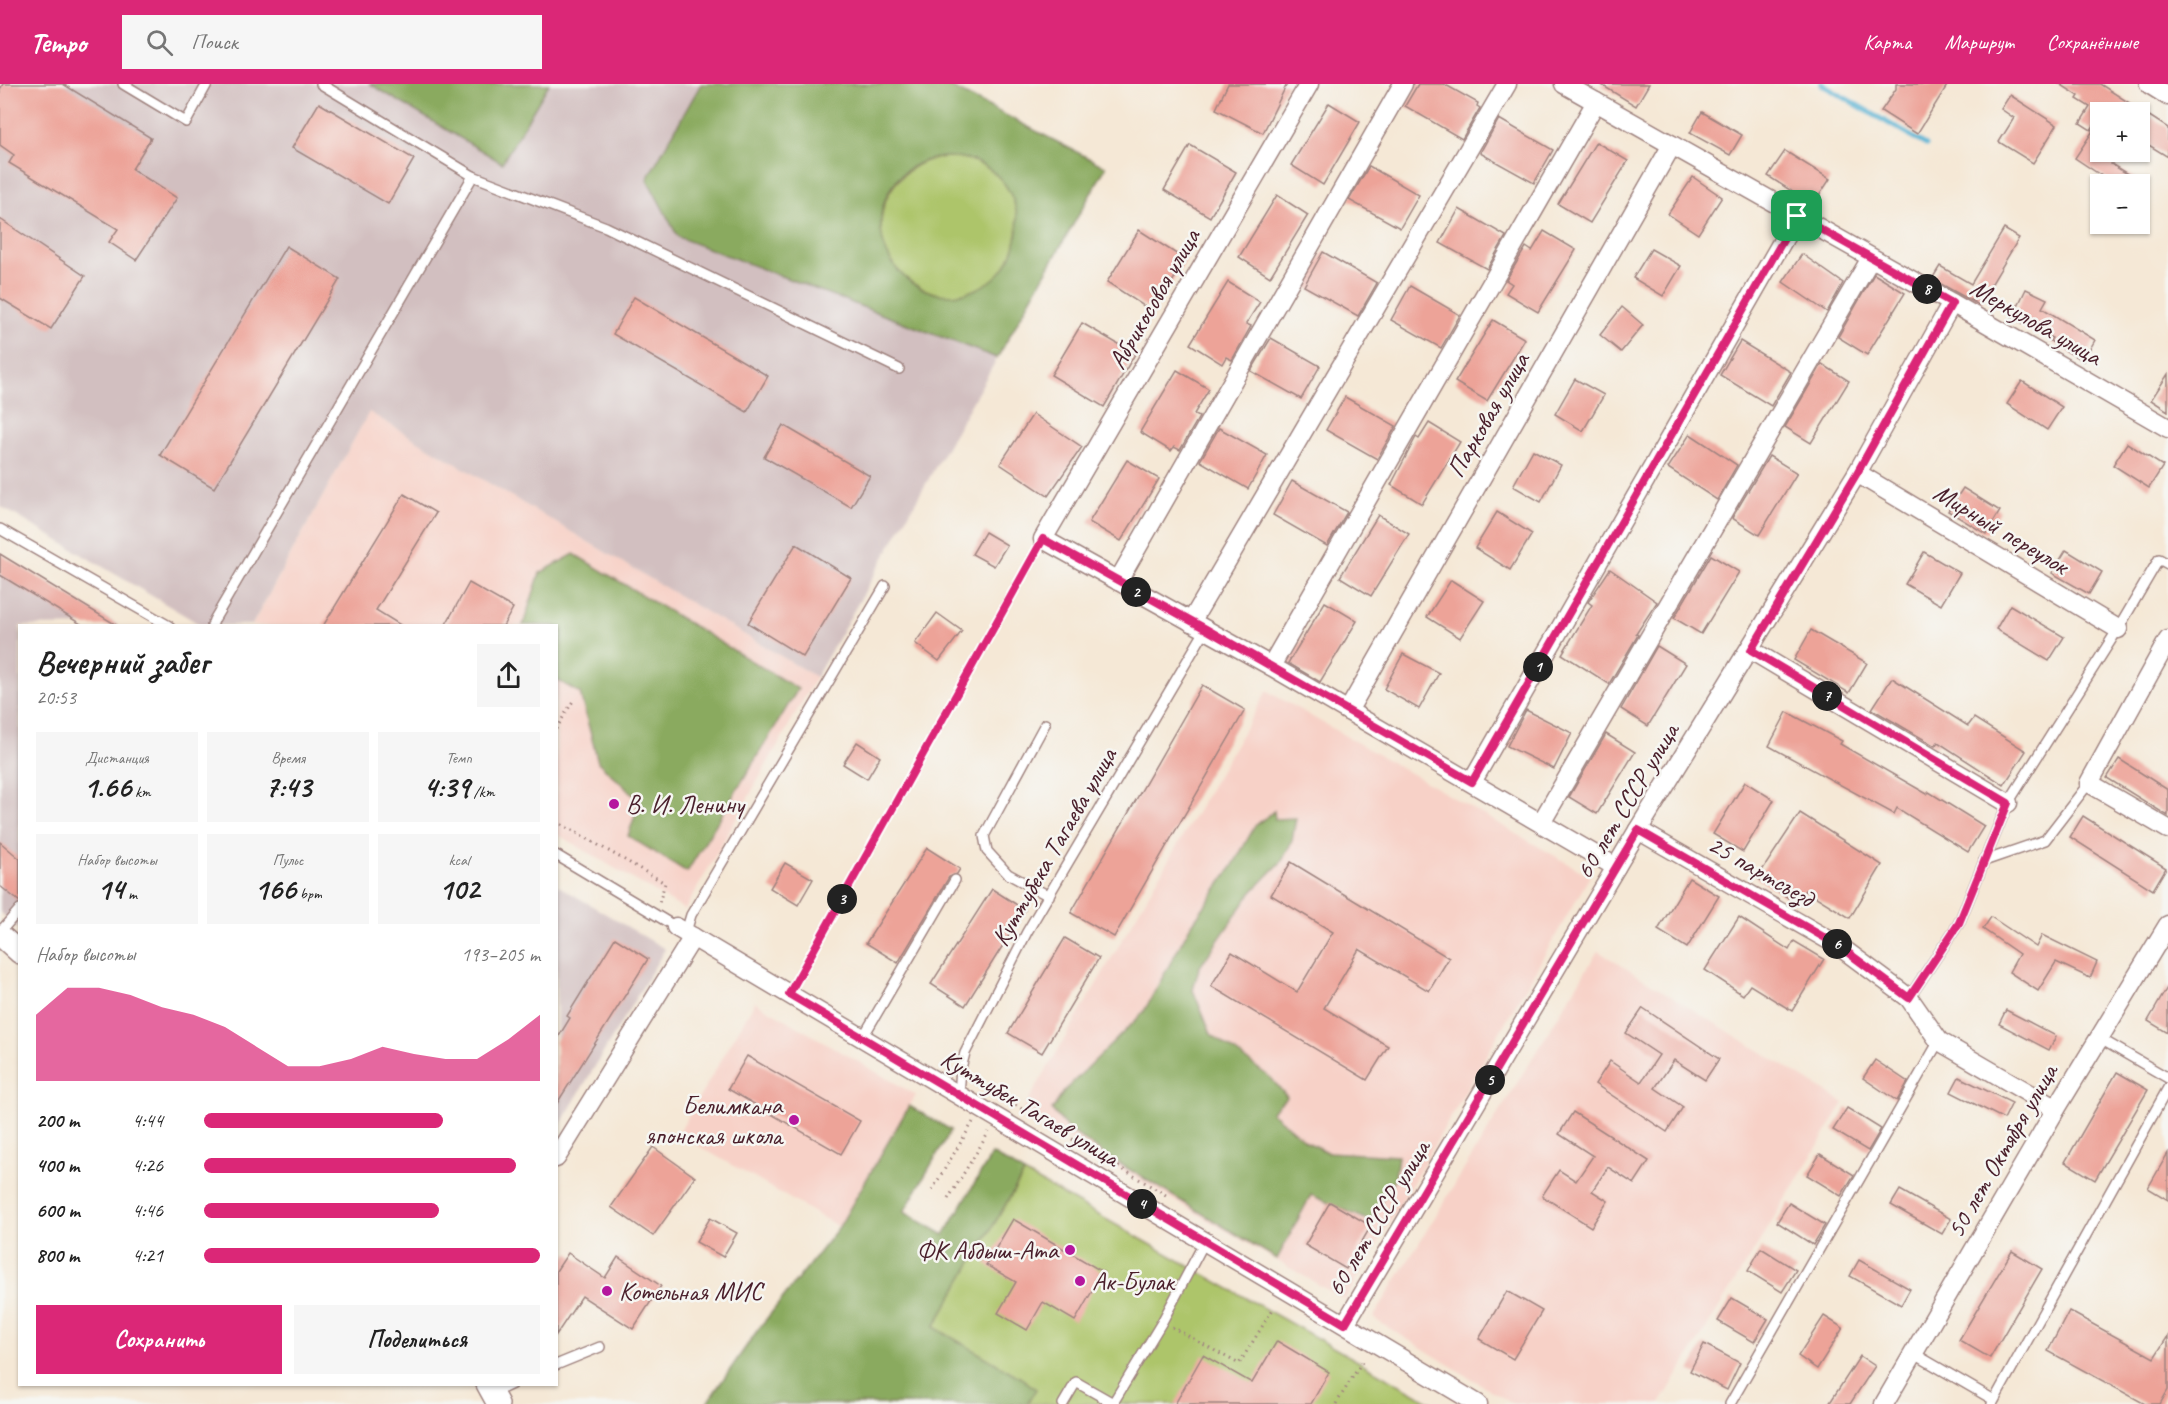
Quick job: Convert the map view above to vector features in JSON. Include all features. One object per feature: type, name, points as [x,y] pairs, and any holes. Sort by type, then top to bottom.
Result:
[{"type":"street","name":"Абрикосовоя улица","points":[[1043,539],[1308,84]]},
{"type":"street","points":[[1118,581],[1403,84]]},
{"type":"street","points":[[1198,625],[1507,84]]},
{"type":"street","name":"Меркулова улица","points":[[1564,84],[2168,428]]},
{"type":"street","points":[[2149,84],[2168,96]]},
{"type":"street","points":[[1271,666],[1596,102]]},
{"type":"street","name":"Парковая улица","points":[[1348,711],[1672,145]]},
{"type":"street","points":[[1472,782],[1797,216]]},
{"type":"street","points":[[1540,823],[1871,258]]},
{"type":"street","name":"60 лет СССР улица","points":[[1345,1324],[1638,830],[1751,650],[1857,473],[1952,303]]},
{"type":"street","name":"Мирный переулок","points":[[1857,473],[2118,629]]},
{"type":"street","points":[[1043,539],[1271,666],[1616,867]]},
{"type":"street","points":[[2168,640],[2089,783],[2168,829]]},
{"type":"street","points":[[1751,650],[2008,803]]},
{"type":"street","name":"25 партсъезд","points":[[1638,830],[1839,946],[1909,998],[1939,1041],[2056,1109]]},
{"type":"street","name":"50 лет Октября улица","points":[[1884,1404],[2056,1109],[2168,925]]},
{"type":"street","points":[[558,1154],[685,932]]},
{"type":"street","name":"Куттубек Тагаев улица","points":[[685,932],[1478,1404]]},
{"type":"street","points":[[0,934],[18,951]]},
{"type":"lane","points":[[123,84],[186,122],[207,84]]},
{"type":"lane","points":[[321,84],[473,176],[606,227],[899,369]]},
{"type":"lane","points":[[213,624],[473,176]]},
{"type":"lane","points":[[0,529],[166,624]]},
{"type":"lane","points":[[1909,998],[1959,923],[2008,803],[2118,629],[2159,559],[2168,564]]},
{"type":"lane","points":[[685,932],[691,915],[885,586]]},
{"type":"lane","name":"Куттубека Тагаева улица","points":[[959,1095],[965,1053],[1027,932],[1198,625]]},
{"type":"lane","points":[[1045,724],[984,836],[987,851],[1008,874],[1049,896]]},
{"type":"lane","points":[[1984,861],[2045,840],[2089,783]]},
{"type":"lane","name":"Куттубек Тагаев улица","points":[[558,856],[685,932]]},
{"type":"lane","points":[[862,1037],[955,880]]},
{"type":"lane","points":[[0,934],[18,912]]},
{"type":"lane","points":[[2099,1038],[2168,1077]]},
{"type":"lane","points":[[1730,1404],[1939,1041]]},
{"type":"lane","points":[[1913,1353],[1993,1402],[2168,1088]]},
{"type":"lane","points":[[1063,1404],[1076,1382],[1113,1403],[1162,1322],[1205,1241]]},
{"type":"lane","points":[[558,1364],[600,1347]]},
{"type":"path","points":[[789,994],[1043,539]]},
{"type":"path","points":[[558,726],[573,701]]},
{"type":"path","points":[[558,822],[665,883],[656,915]]},
{"type":"path","points":[[948,1200],[997,1118]]},
{"type":"path","points":[[1162,1322],[1239,1364],[1273,1309]]},
{"type":"path","points":[[1337,1403],[1362,1362]]},
{"type":"shaded area","points":[[0,84],[945,84],[1106,167],[816,677],[369,412],[253,624],[199,624],[0,506]]},
{"type":"shaded area","points":[[369,412],[816,677],[685,910],[558,835],[558,624],[253,624]]},
{"type":"shaded area","points":[[0,554],[116,624],[18,624],[18,928],[0,912]]},
{"type":"shaded area","points":[[1267,691],[1590,876],[1345,1300],[1022,1112]]},
{"type":"shaded area","points":[[558,886],[665,949],[558,1128]]},
{"type":"shaded area","points":[[1598,951],[1844,1103],[1660,1404],[1513,1404],[1373,1318]]},
{"type":"shaded area","name":"Белимкана японская школа","points":[[755,1002],[916,1095],[839,1227],[678,1134]]},
{"type":"green space","points":[[370,84],[549,84],[502,163]]},
{"type":"green space","points":[[701,84],[945,84],[1106,167],[997,358],[678,237],[647,179]],"holes":[[[948,157],[967,159],[983,165],[996,175],[1006,186],[1017,215],[1014,246],[1008,261],[998,275],[974,290],[949,295],[934,293],[913,283],[897,269],[886,250],[881,230],[882,210],[889,191],[902,174],[922,162]]]},
{"type":"green space","points":[[950,157],[976,162],[999,177],[1014,200],[1019,226],[1014,252],[999,275],[976,290],[950,295],[924,290],[901,275],[886,252],[881,226],[886,200],[901,177],[924,162]]},
{"type":"green space","points":[[574,554],[798,689],[687,872],[628,836],[640,801],[598,762],[580,693],[558,681],[558,624],[523,624],[540,573]]},
{"type":"green space","points":[[1274,811],[1275,819],[1296,818],[1292,841],[1282,861],[1251,893],[1199,968],[1193,990],[1211,1034],[1271,1078],[1287,1097],[1271,1112],[1307,1142],[1327,1152],[1398,1156],[1395,1177],[1370,1221],[1311,1195],[1277,1259],[1107,1156],[1068,1129],[1052,1110],[1065,1090],[1143,1013],[1190,927],[1232,867],[1255,826]]},
{"type":"green space","points":[[909,1106],[951,1130],[904,1212],[944,1235],[992,1154],[1024,1173],[934,1327],[1036,1389],[1027,1404],[706,1404],[757,1331],[839,1227]]},
{"type":"green space","name":"ФК Абдыш-Ата","points":[[1024,1173],[1434,1404],[1006,1404],[933,1328]]},
{"type":"building","points":[[3,84],[63,84],[151,138],[132,169],[177,198],[136,260],[109,242],[118,229],[9,163],[14,155],[0,145],[0,89]]},
{"type":"building","points":[[1228,84],[1287,84],[1263,133],[1216,109]]},
{"type":"building","points":[[1418,84],[1444,84],[1478,103],[1477,106],[1480,108],[1462,139],[1405,106]]},
{"type":"building","points":[[1600,84],[1649,84],[1636,106]]},
{"type":"building","points":[[1896,84],[1948,84],[1917,134],[1881,111],[1896,89]]},
{"type":"building","points":[[2060,84],[2100,84],[2128,102],[2090,102],[2090,107],[2077,99],[2079,96]]},
{"type":"building","points":[[2010,95],[2057,125],[2033,163],[1999,142],[2014,118],[2001,109]]},
{"type":"building","points":[[319,103],[414,159],[388,204],[292,148]]},
{"type":"building","points":[[1329,103],[1360,122],[1323,185],[1291,165]]},
{"type":"building","points":[[2090,107],[2090,129],[2080,123]]},
{"type":"building","points":[[1702,112],[1742,135],[1730,155],[1690,133]]},
{"type":"building","points":[[2150,116],[2168,128],[2168,157],[2150,146]]},
{"type":"building","points":[[1499,119],[1553,150],[1534,183],[1480,153]]},
{"type":"building","points":[[2090,135],[2090,162],[2112,162],[2111,164],[2128,174],[2099,174],[2075,158]]},
{"type":"building","points":[[1596,142],[1628,161],[1590,223],[1558,204]]},
{"type":"building","points":[[1190,145],[1236,172],[1210,217],[1164,190]]},
{"type":"building","points":[[1785,151],[1830,179],[1813,205],[1768,176]]},
{"type":"building","points":[[1369,166],[1419,195],[1400,228],[1349,200]]},
{"type":"building","points":[[1693,177],[1722,197],[1698,234],[1668,214]]},
{"type":"building","points":[[1277,195],[1308,215],[1270,277],[1239,257]]},
{"type":"building","points":[[1459,209],[1506,236],[1487,269],[1440,243]]},
{"type":"building","points":[[0,219],[85,276],[51,329],[0,298]]},
{"type":"building","points":[[2004,229],[2019,238],[1979,305],[1932,279],[1940,266],[1971,284]]},
{"type":"building","points":[[1139,230],[1186,260],[1153,312],[1107,282]]},
{"type":"building","points":[[1544,231],[1576,250],[1538,312],[1506,293],[1512,284],[1506,280],[1526,247],[1532,251]]},
{"type":"building","points":[[286,246],[340,279],[214,488],[160,455]]},
{"type":"building","points":[[1651,249],[1681,266],[1663,296],[1633,278]]},
{"type":"building","points":[[1323,252],[1377,283],[1358,316],[1304,286]]},
{"type":"building","points":[[1802,254],[1843,283],[1827,312],[1783,282]]},
{"type":"building","points":[[1874,274],[1905,293],[1867,355],[1838,337]]},
{"type":"building","points":[[1228,282],[1260,302],[1246,324],[1251,326],[1232,360],[1226,357],[1222,364],[1190,344]]},
{"type":"building","points":[[1410,286],[1460,315],[1441,348],[1391,320]]},
{"type":"building","points":[[2026,289],[2047,299],[2042,308],[2095,340],[2083,361],[2050,341],[2052,338],[2012,318]]},
{"type":"building","points":[[634,297],[768,376],[747,412],[613,334]]},
{"type":"building","points":[[1622,307],[1643,325],[1621,352],[1600,335]]},
{"type":"building","points":[[1493,320],[1525,339],[1487,401],[1455,382]]},
{"type":"building","points":[[1082,323],[1135,354],[1104,407],[1051,375]]},
{"type":"building","points":[[1271,338],[1320,366],[1301,399],[1251,371]]},
{"type":"building","points":[[1740,341],[1791,372],[1771,406],[1720,375]]},
{"type":"building","points":[[1822,364],[1849,381],[1811,443],[1785,427]]},
{"type":"building","points":[[1177,370],[1209,389],[1194,414],[1199,417],[1180,450],[1174,447],[1171,451],[1140,432]]},
{"type":"building","points":[[2168,374],[2168,411],[2151,400]]},
{"type":"building","points":[[1575,379],[1604,395],[1583,431],[1555,414]]},
{"type":"building","points":[[2022,381],[2062,407],[2047,430],[2007,404]]},
{"type":"building","points":[[1345,397],[1396,426],[1377,459],[1326,430]]},
{"type":"building","points":[[1033,414],[1082,447],[1048,496],[1000,464]]},
{"type":"building","points":[[1429,423],[1460,442],[1422,504],[1391,485],[1416,437],[1419,439]]},
{"type":"building","points":[[783,425],[870,476],[851,507],[764,457]]},
{"type":"building","points":[[1219,428],[1267,455],[1248,489],[1200,461]]},
{"type":"building","points":[[1690,434],[1737,465],[1717,500],[1668,468]]},
{"type":"building","points":[[2127,443],[2163,466],[2149,488],[2113,465]]},
{"type":"building","points":[[1533,450],[1561,465],[1541,502],[1513,486]]},
{"type":"building","points":[[1769,456],[1797,473],[1759,535],[1732,518]]},
{"type":"building","points":[[1127,460],[1159,479],[1121,541],[1089,522]]},
{"type":"building","points":[[1292,481],[1347,512],[1327,546],[1273,515]]},
{"type":"building","points":[[1963,488],[2000,511],[1986,534],[1948,511]]},
{"type":"building","points":[[404,494],[436,513],[376,610],[399,624],[324,624]]},
{"type":"building","points":[[1497,512],[1532,534],[1510,570],[1475,548]]},
{"type":"building","points":[[1378,515],[1409,534],[1371,596],[1340,577]]},
{"type":"building","points":[[985,532],[1007,545],[994,566],[972,554]]},
{"type":"building","points":[[796,544],[851,578],[803,657],[748,623]]},
{"type":"building","points":[[2066,550],[2102,572],[2089,594],[2052,573]]},
{"type":"building","points":[[1924,552],[1960,573],[1941,605],[1905,584]]},
{"type":"building","points":[[0,554],[115,624],[81,624],[0,575]]},
{"type":"building","points":[[1711,555],[1739,572],[1701,634],[1674,618]]},
{"type":"building","points":[[1610,569],[1657,602],[1636,634],[1638,635],[1609,684],[1562,654],[1592,605],[1588,602]]},
{"type":"building","points":[[1451,580],[1484,601],[1460,638],[1427,617]]},
{"type":"building","points":[[469,583],[513,608],[504,624],[446,624]]},
{"type":"building","points":[[1325,602],[1357,621],[1320,682],[1288,663]]},
{"type":"building","points":[[2010,605],[2064,637],[2049,661],[1996,629]]},
{"type":"building","points":[[937,613],[962,631],[939,661],[915,643]]},
{"type":"building","points":[[1811,630],[1867,663],[1849,693],[1794,660]]},
{"type":"building","points":[[1657,646],[1686,664],[1648,726],[1621,709]]},
{"type":"building","points":[[1403,654],[1439,673],[1419,709],[1384,689]]},
{"type":"building","points":[[1892,678],[1968,726],[1974,718],[2026,751],[2004,785],[1938,742],[1935,746],[1872,709]]},
{"type":"building","points":[[1202,685],[1245,710],[1114,937],[1071,913]]},
{"type":"building","points":[[1526,710],[1572,733],[1554,769],[1507,746]]},
{"type":"building","points":[[1787,712],[1842,741],[1840,744],[1927,794],[1929,792],[1984,826],[1968,852],[1897,808],[1894,814],[1769,746]]},
{"type":"building","points":[[1606,734],[1635,752],[1597,814],[1569,797]]},
{"type":"building","points":[[857,742],[880,757],[867,779],[843,764]]},
{"type":"building","points":[[2119,759],[2168,790],[2168,816],[2107,778]]},
{"type":"building","points":[[1745,782],[1774,800],[1743,852],[1713,834]]},
{"type":"building","points":[[1800,813],[1882,865],[1850,918],[1805,890],[1796,903],[1757,878]]},
{"type":"building","points":[[2083,816],[2166,868],[2153,890],[2070,837]]},
{"type":"building","points":[[0,842],[18,857],[18,900],[0,886]]},
{"type":"building","points":[[927,848],[960,869],[957,874],[949,877],[898,963],[866,943]]},
{"type":"building","points":[[1291,862],[1449,958],[1429,991],[1359,949],[1324,1008],[1388,1046],[1367,1080],[1211,986],[1232,952],[1297,992],[1333,932],[1271,895]]},
{"type":"building","points":[[785,863],[813,879],[798,905],[770,888]]},
{"type":"building","points":[[1689,878],[1719,896],[1687,948],[1658,930]]},
{"type":"building","points":[[992,889],[1025,910],[965,1006],[931,984]]},
{"type":"building","points":[[1739,917],[1789,950],[1794,941],[1824,959],[1792,1011],[1750,985],[1743,995],[1705,970]]},
{"type":"building","points":[[1991,917],[2036,947],[2042,935],[2097,962],[2090,978],[2056,962],[2038,991],[2009,972],[2019,954],[1983,929]]},
{"type":"building","points":[[615,938],[648,959],[558,1102],[558,1038],[570,1018],[567,1016]]},
{"type":"building","points":[[1065,938],[1099,958],[1042,1053],[1008,1033]]},
{"type":"building","points":[[2168,986],[2168,1033],[2148,1021]]},
{"type":"building","points":[[1643,1008],[1719,1059],[1705,1080],[1674,1060],[1655,1088],[1683,1107],[1667,1132],[1595,1084],[1610,1061],[1641,1082],[1659,1055],[1626,1033]]},
{"type":"building","points":[[2006,1010],[2056,1036],[2049,1050],[1999,1024]]},
{"type":"building","points":[[747,1056],[860,1121],[841,1154],[728,1089]]},
{"type":"building","points":[[1875,1060],[1908,1082],[1897,1101],[1863,1078]]},
{"type":"building","points":[[2117,1072],[2148,1090],[2095,1180],[2065,1162]]},
{"type":"building","points":[[1959,1077],[2012,1103],[2004,1119],[1951,1092]]},
{"type":"building","points":[[1847,1108],[1881,1129],[1868,1151],[1833,1130]]},
{"type":"building","points":[[1573,1112],[1649,1161],[1634,1184],[1608,1167],[1592,1191],[1608,1201],[1591,1227],[1542,1196],[1559,1170],[1576,1181],[1593,1156],[1559,1134]]},
{"type":"building","points":[[653,1147],[695,1177],[653,1236],[611,1207]]},
{"type":"building","points":[[2168,1153],[2168,1200],[2148,1188]]},
{"type":"building","points":[[1820,1154],[1854,1175],[1841,1196],[1807,1175]]},
{"type":"building","points":[[1900,1190],[1951,1219],[1942,1234],[1891,1205]]},
{"type":"building","points":[[1330,1202],[1371,1226],[1346,1269],[1305,1245]]},
{"type":"building","points":[[1789,1203],[1825,1225],[1813,1245],[1777,1222]]},
{"type":"building","points":[[710,1218],[737,1233],[723,1257],[696,1242]]},
{"type":"building","points":[[1013,1219],[1103,1272],[1075,1321],[1043,1302],[1027,1330],[998,1313],[1016,1282],[986,1265]]},
{"type":"building","points":[[1761,1248],[1796,1270],[1782,1292],[1748,1271]]},
{"type":"building","points":[[2012,1251],[2042,1269],[1990,1358],[1959,1340]]},
{"type":"building","name":"Котельная МИС","points":[[568,1253],[605,1278],[618,1257],[661,1286],[633,1329],[582,1296],[558,1332],[558,1268]]},
{"type":"building","points":[[1859,1260],[1910,1289],[1901,1305],[1850,1276]]},
{"type":"building","points":[[1507,1291],[1542,1311],[1513,1359],[1479,1339]]},
{"type":"building","points":[[1732,1298],[1768,1319],[1754,1342],[1718,1321]]},
{"type":"building","points":[[2069,1311],[2154,1358],[2168,1336],[2168,1390],[2160,1404],[2145,1404],[2048,1351]]},
{"type":"building","points":[[1824,1316],[1843,1328],[1817,1369],[1798,1356]]},
{"type":"building","points":[[1277,1341],[1329,1372],[1311,1404],[1175,1404],[1203,1355],[1252,1383]]},
{"type":"building","points":[[1704,1344],[1740,1363],[1727,1390],[1690,1371]]},
{"type":"building","points":[[1860,1356],[1875,1366],[1850,1404],[1829,1404]]},
{"type":"waterway","points":[[1821,84],[1926,145]]},
{"type":"place","name":"В. И. Ленину","points":[[614,804]]},
{"type":"place","name":"Белимкана японская школа","points":[[794,1120]]},
{"type":"place","name":"ФК Абдыш-Ата","points":[[1070,1250]]},
{"type":"place","name":"Ак-Булак","points":[[1080,1281]]},
{"type":"place","name":"Котельная МИС","points":[[607,1291]]},
{"type":"route","points":[[1797,216],[1952,303],[1857,473],[1751,650],[2008,803],[1959,923],[1909,998],[1839,946],[1638,830],[1345,1324],[789,994],[1043,539],[1206,629],[1472,782],[1797,216]]}]
